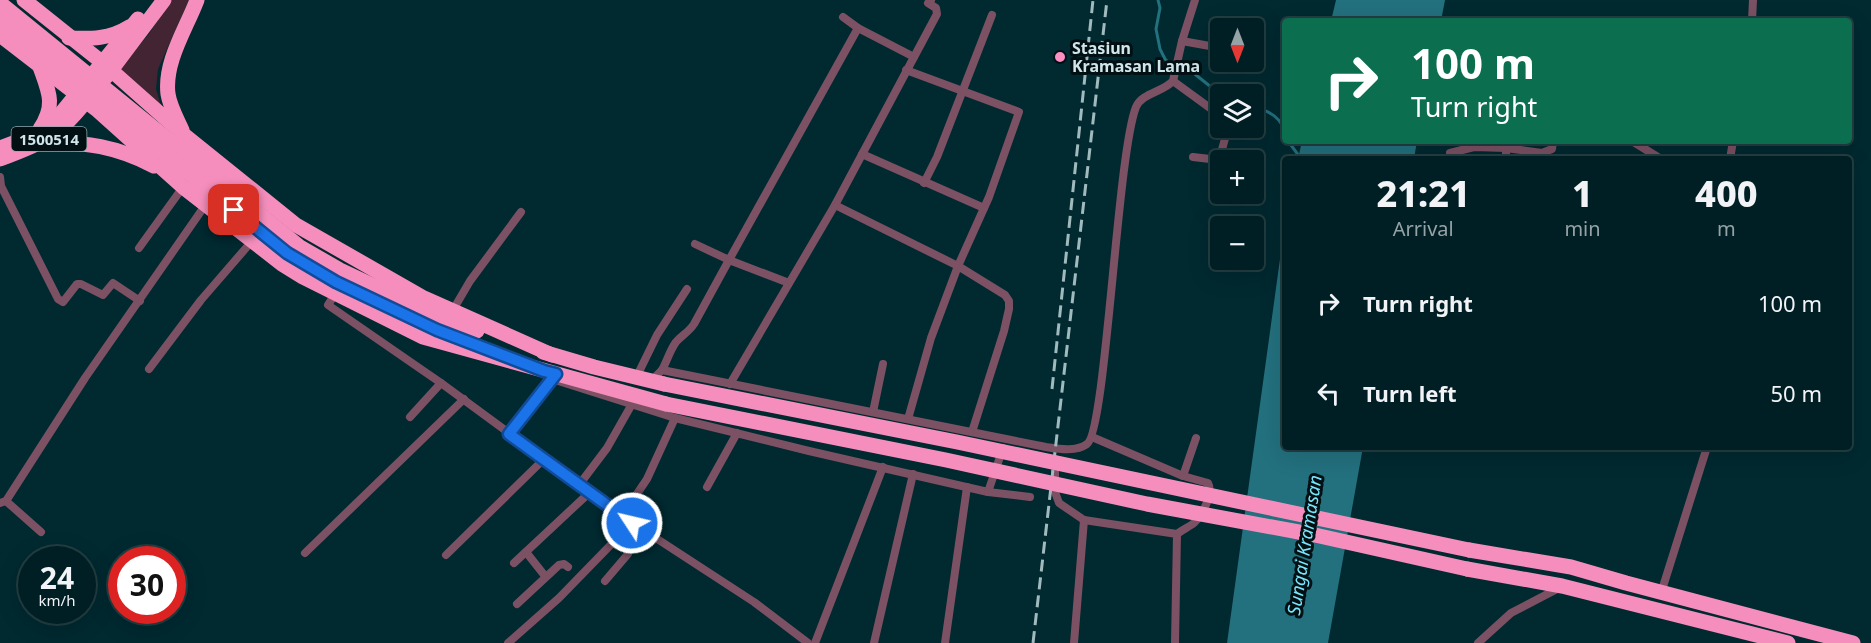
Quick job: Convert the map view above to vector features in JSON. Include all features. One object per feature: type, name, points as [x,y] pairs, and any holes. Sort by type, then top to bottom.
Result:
[{"type":"highway","points":[[24,0],[107,67],[183,134],[296,225],[422,297],[444,320]]},
{"type":"highway","points":[[107,67],[152,0]]},
{"type":"highway","points":[[78,100],[164,0]]},
{"type":"highway","points":[[183,134],[170,102],[168,81],[176,49],[197,0]]},
{"type":"highway","points":[[0,3],[300,247],[340,270],[550,375]]},
{"type":"highway","points":[[0,19],[287,253],[336,282],[492,337],[636,378],[659,378],[1469,550],[1571,567],[1853,643]]},
{"type":"highway","points":[[69,38],[99,38],[121,32],[134,24]]},
{"type":"highway","points":[[0,35],[183,186],[282,264],[335,294],[423,337],[550,375],[666,404],[946,460],[1147,504],[1315,535],[1467,569],[1562,586],[1788,643]]},
{"type":"highway","points":[[35,63],[50,100],[39,138],[98,144],[130,154],[170,174]]},
{"type":"highway","name":"1500514","points":[[0,159],[39,138],[78,100]]},
{"type":"highway","name":"1500514","points":[[0,148],[39,138]]},
{"type":"street","points":[[730,384],[836,205],[937,14],[936,8],[928,3],[930,0]]},
{"type":"street","points":[[858,28],[694,324],[689,332],[675,344],[659,378],[730,384],[1070,450],[1086,445],[1092,437],[1099,398],[1124,170],[1135,110],[1140,100],[1161,90],[1174,77],[1195,0]]},
{"type":"street","points":[[1752,18],[1753,0]]},
{"type":"street","points":[[924,183],[937,156],[992,15]]},
{"type":"street","points":[[843,17],[858,28],[914,57]]},
{"type":"street","points":[[1182,41],[1210,46]]},
{"type":"street","points":[[906,70],[1018,112],[984,208],[958,266],[931,338],[908,418]]},
{"type":"street","points":[[1174,77],[1210,107]]},
{"type":"street","points":[[1450,153],[1474,147],[1506,144],[1542,153],[1552,149],[1553,144]]},
{"type":"street","points":[[1637,144],[1656,156]]},
{"type":"street","points":[[862,154],[984,208]]},
{"type":"street","points":[[1193,157],[1210,159]]},
{"type":"street","points":[[0,177],[1,186],[58,299],[63,302],[79,283],[103,296],[113,283],[140,301]]},
{"type":"street","points":[[139,248],[183,186]]},
{"type":"street","points":[[41,532],[3,502],[85,378],[206,204]]},
{"type":"street","points":[[836,205],[958,266],[1005,295],[1009,301],[1004,331],[972,432]]},
{"type":"street","points":[[444,320],[521,212]]},
{"type":"street","points":[[149,369],[201,300],[252,241]]},
{"type":"street","points":[[695,244],[789,283]]},
{"type":"street","points":[[636,378],[657,335],[687,289]]},
{"type":"street","points":[[335,294],[328,305],[464,399],[589,493],[754,602],[808,643]]},
{"type":"street","points":[[873,412],[883,364]]},
{"type":"street","points":[[509,434],[550,375],[675,418],[737,434],[988,492],[1030,497]]},
{"type":"street","points":[[410,417],[441,383]]},
{"type":"street","points":[[305,553],[464,399]]},
{"type":"street","points":[[579,485],[607,448],[632,404]]},
{"type":"street","points":[[622,516],[647,479],[675,418]]},
{"type":"street","points":[[707,487],[737,434]]},
{"type":"street","points":[[988,492],[1006,437]]},
{"type":"street","points":[[1054,448],[1056,497],[1063,507],[1084,520],[1177,534],[1195,522],[1203,510],[1211,487],[1208,483],[1183,476],[1092,437]]},
{"type":"street","points":[[1183,476],[1196,438]]},
{"type":"street","points":[[1661,593],[1706,450]]},
{"type":"street","points":[[446,555],[544,459]]},
{"type":"street","points":[[815,643],[883,467]]},
{"type":"street","points":[[874,643],[913,474]]},
{"type":"street","points":[[945,643],[967,487]]},
{"type":"street","points":[[514,563],[589,493]]},
{"type":"street","points":[[1074,643],[1084,520]]},
{"type":"street","points":[[508,643],[559,598],[632,523]]},
{"type":"street","points":[[1175,643],[1177,534]]},
{"type":"street","points":[[605,581],[628,554],[616,539]]},
{"type":"street","points":[[526,552],[545,576]]},
{"type":"street","points":[[517,604],[545,576],[561,564],[568,567]]},
{"type":"street","points":[[1478,643],[1511,613],[1562,586]]},
{"type":"shaded area","points":[[172,0],[189,0],[158,69],[156,89],[162,109],[119,70],[148,35]]},
{"type":"water","points":[[1336,0],[1445,0],[1442,18],[1332,18]]},
{"type":"water","points":[[1301,144],[1416,144],[1414,156],[1299,156]]},
{"type":"water","name":"Sungai Kramasan","points":[[1282,245],[1282,450],[1362,450],[1328,643],[1227,643]]},
{"type":"waterway","points":[[1158,0],[1160,8],[1156,29],[1160,49],[1165,59],[1171,65],[1186,67],[1210,86]]},
{"type":"waterway","points":[[1264,111],[1282,124]]},
{"type":"waterway","points":[[1290,144],[1299,156]]},
{"type":"railway","points":[[1052,389],[1093,0]]},
{"type":"railway","points":[[1033,643],[1107,0]]},
{"type":"place","name":"Stasiun Kramasan Lama","points":[[1060,57]]},
{"type":"route","points":[[234,210],[287,253],[336,282],[437,330],[556,374],[509,434],[632,523]]}]
